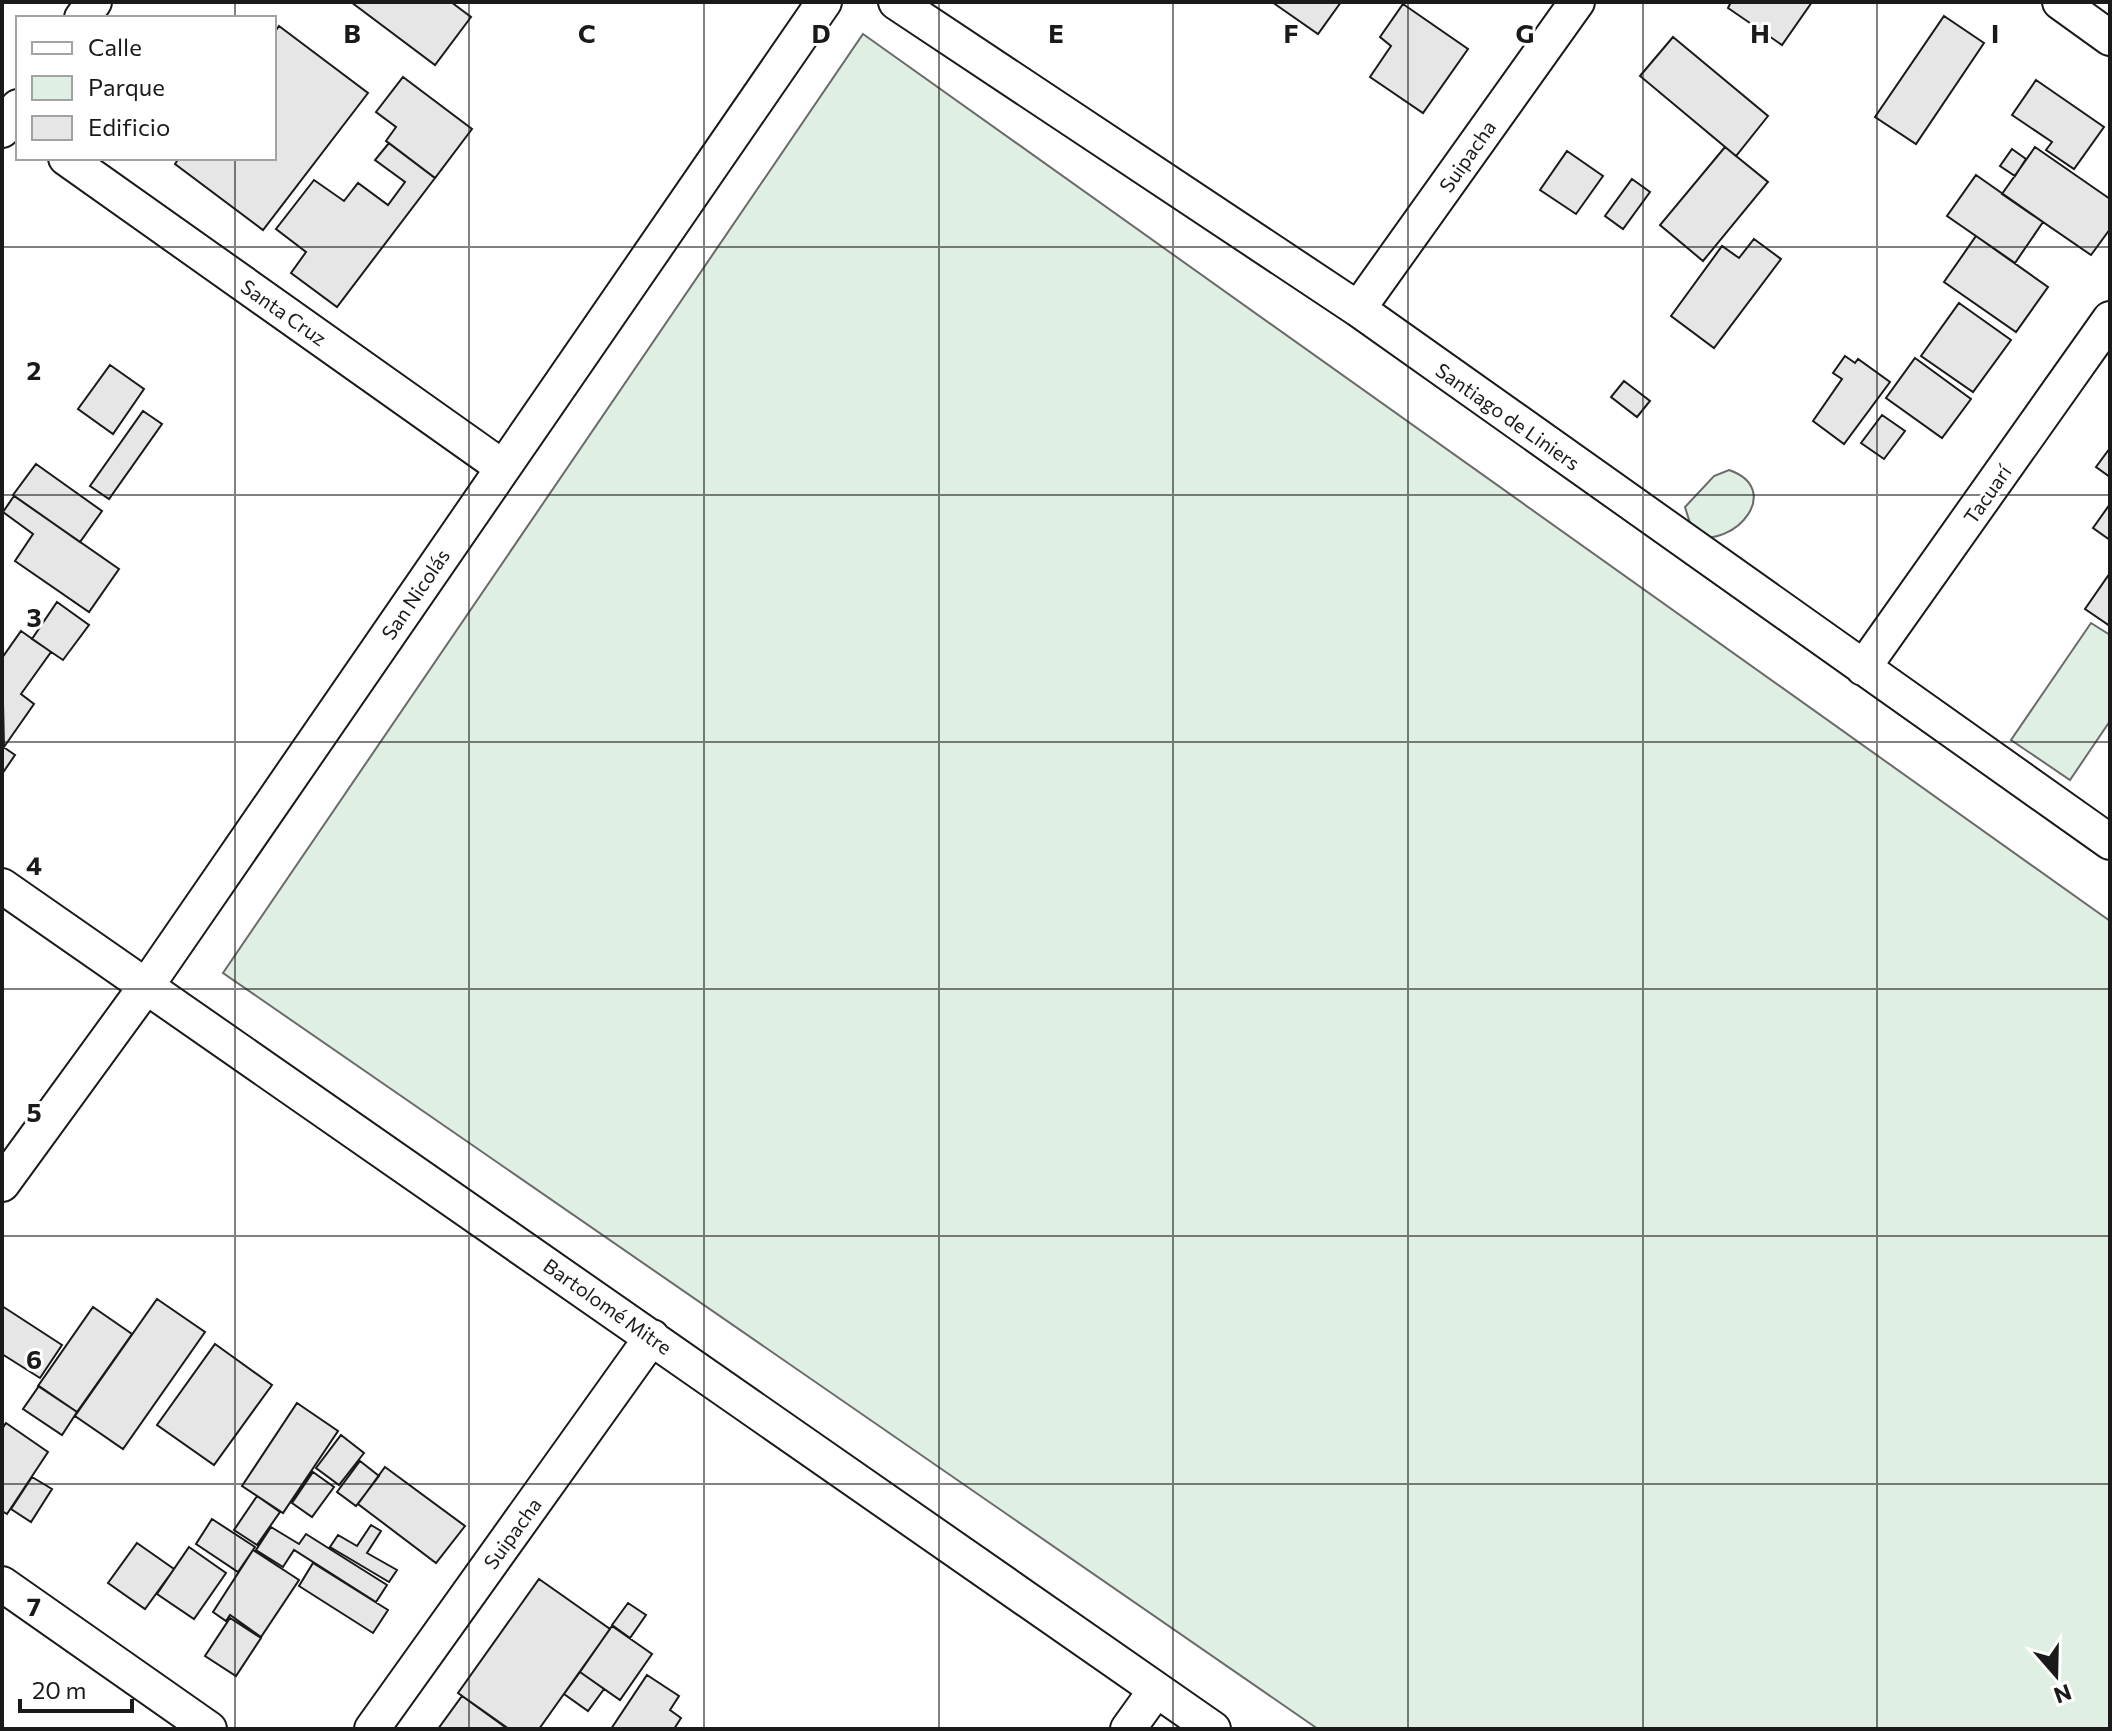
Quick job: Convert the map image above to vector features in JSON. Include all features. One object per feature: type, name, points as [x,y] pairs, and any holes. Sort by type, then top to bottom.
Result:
[{"type":"street","name":"San Nicolás","points":[[2,1184],[147,985],[824,2]]},
{"type":"street","name":"Santiago de Liniers","points":[[896,2],[1358,309],[2110,842]]},
{"type":"street","name":"Suipacha","points":[[1358,309],[1577,2]]},
{"type":"street","points":[[2060,2],[2110,38]]},
{"type":"street","name":"Santa Cruz","points":[[69,160],[502,467]]},
{"type":"street","name":"Tacuarí","points":[[1863,668],[2110,319]]},
{"type":"street","name":"Bartolomé Mitre","points":[[2,886],[1213,1729]]},
{"type":"street","name":"Suipacha","points":[[372,1729],[652,1337]]},
{"type":"street","points":[[2,1584],[209,1729]]},
{"type":"street","points":[[1128,1729],[1156,1690]]},
{"type":"green space","points":[[863,34],[2110,921],[2110,1729],[1318,1729],[223,973]]},
{"type":"green space","points":[[1729,470],[1745,479],[1753,490],[1748,515],[1725,533],[1710,537],[1694,536],[1685,507],[1714,476]]},
{"type":"green space","points":[[2091,623],[2110,635],[2110,721],[2070,780],[2011,740]]},
{"type":"building","points":[[351,2],[451,2],[471,17],[435,65]]},
{"type":"building","points":[[1272,2],[1341,2],[1318,34]]},
{"type":"building","points":[[1731,2],[1812,2],[1782,45],[1728,8]]},
{"type":"building","points":[[1403,4],[1468,49],[1423,113],[1370,77],[1391,46],[1380,37]]},
{"type":"building","points":[[1944,16],[1984,43],[1916,144],[1875,117]]},
{"type":"building","points":[[279,26],[368,93],[263,230],[175,164],[178,160],[276,160],[276,30]]},
{"type":"building","points":[[1673,37],[1768,116],[1736,156],[1640,76]]},
{"type":"building","points":[[403,77],[472,129],[435,178],[386,141],[396,127],[376,112]]},
{"type":"building","points":[[2036,80],[2104,127],[2074,169],[2046,150],[2052,142],[2012,115]]},
{"type":"building","points":[[389,143],[435,178],[337,307],[291,273],[306,252],[276,229],[314,180],[344,201],[358,183],[388,205],[405,182],[375,160]]},
{"type":"building","points":[[1725,147],[1768,182],[1703,261],[1660,225]]},
{"type":"building","points":[[2035,147],[2110,199],[2110,229],[2091,255],[2002,194]]},
{"type":"building","points":[[2012,149],[2026,159],[2015,176],[2000,166]]},
{"type":"building","points":[[1567,151],[1603,176],[1576,214],[1540,190]]},
{"type":"building","points":[[1976,175],[2043,222],[2015,263],[1947,216]]},
{"type":"building","points":[[1632,179],[1650,192],[1623,229],[1605,216]]},
{"type":"building","points":[[1976,236],[2048,287],[2016,332],[1944,282]]},
{"type":"building","points":[[1754,239],[1781,259],[1714,348],[1671,316],[1722,246],[1739,258]]},
{"type":"building","points":[[1959,303],[2011,340],[1973,392],[1921,356]]},
{"type":"building","points":[[1845,356],[1855,363],[1858,359],[1890,382],[1844,444],[1813,421],[1842,379],[1833,373]]},
{"type":"building","points":[[1915,358],[1971,399],[1942,438],[1886,398]]},
{"type":"building","points":[[110,365],[144,389],[113,434],[78,409]]},
{"type":"building","points":[[1624,381],[1650,401],[1637,417],[1611,397]]},
{"type":"building","points":[[143,411],[162,424],[109,499],[90,486]]},
{"type":"building","points":[[1882,415],[1905,431],[1884,459],[1861,443]]},
{"type":"building","points":[[2110,448],[2110,477],[2096,467]]},
{"type":"building","points":[[36,464],[102,511],[80,542],[13,495]]},
{"type":"building","points":[[14,496],[119,569],[89,612],[15,561],[33,534],[3,512]]},
{"type":"building","points":[[2110,504],[2110,540],[2093,528]]},
{"type":"building","points":[[2110,573],[2110,626],[2085,609]]},
{"type":"building","points":[[57,602],[89,625],[63,660],[32,639]]},
{"type":"building","points":[[21,631],[51,652],[21,694],[34,704],[4,747],[2,658]]},
{"type":"building","points":[[2,746],[15,755],[2,774]]},
{"type":"building","points":[[157,1299],[205,1332],[123,1449],[75,1416]]},
{"type":"building","points":[[2,1306],[62,1345],[40,1378],[2,1354]]},
{"type":"building","points":[[93,1307],[132,1334],[77,1412],[38,1386]]},
{"type":"building","points":[[215,1344],[272,1385],[214,1465],[157,1425]]},
{"type":"building","points":[[39,1386],[77,1412],[62,1435],[23,1409]]},
{"type":"building","points":[[297,1403],[338,1431],[283,1513],[242,1486]]},
{"type":"building","points":[[6,1423],[48,1452],[7,1514],[2,1511],[2,1429]]},
{"type":"building","points":[[341,1435],[364,1453],[339,1485],[316,1468]]},
{"type":"building","points":[[360,1461],[379,1476],[356,1506],[337,1492]]},
{"type":"building","points":[[385,1467],[465,1526],[436,1563],[358,1504]]},
{"type":"building","points":[[313,1472],[334,1487],[312,1517],[292,1503]]},
{"type":"building","points":[[32,1477],[52,1489],[31,1522],[11,1509]]},
{"type":"building","points":[[257,1496],[280,1512],[257,1545],[234,1530]]},
{"type":"building","points":[[212,1519],[255,1547],[238,1572],[196,1544]]},
{"type":"building","points":[[371,1525],[381,1531],[367,1553],[397,1570],[389,1582],[330,1547],[338,1535],[357,1546]]},
{"type":"building","points":[[271,1527],[299,1544],[306,1534],[387,1585],[376,1602],[294,1550],[283,1567],[256,1550]]},
{"type":"building","points":[[137,1543],[174,1569],[145,1609],[108,1583]]},
{"type":"building","points":[[189,1547],[226,1573],[194,1619],[157,1594]]},
{"type":"building","points":[[253,1550],[299,1580],[261,1637],[230,1615],[226,1621],[213,1612]]},
{"type":"building","points":[[313,1563],[388,1610],[373,1633],[299,1586]]},
{"type":"building","points":[[539,1579],[610,1629],[539,1729],[509,1729],[458,1693]]},
{"type":"building","points":[[628,1603],[646,1615],[630,1638],[612,1625]]},
{"type":"building","points":[[230,1618],[261,1638],[236,1676],[205,1656]]},
{"type":"building","points":[[612,1626],[652,1654],[620,1700],[580,1672]]},
{"type":"building","points":[[580,1672],[604,1689],[588,1711],[564,1694]]},
{"type":"building","points":[[647,1675],[679,1696],[670,1710],[681,1718],[674,1729],[611,1729]]},
{"type":"building","points":[[462,1696],[505,1727],[504,1729],[438,1729]]}]
